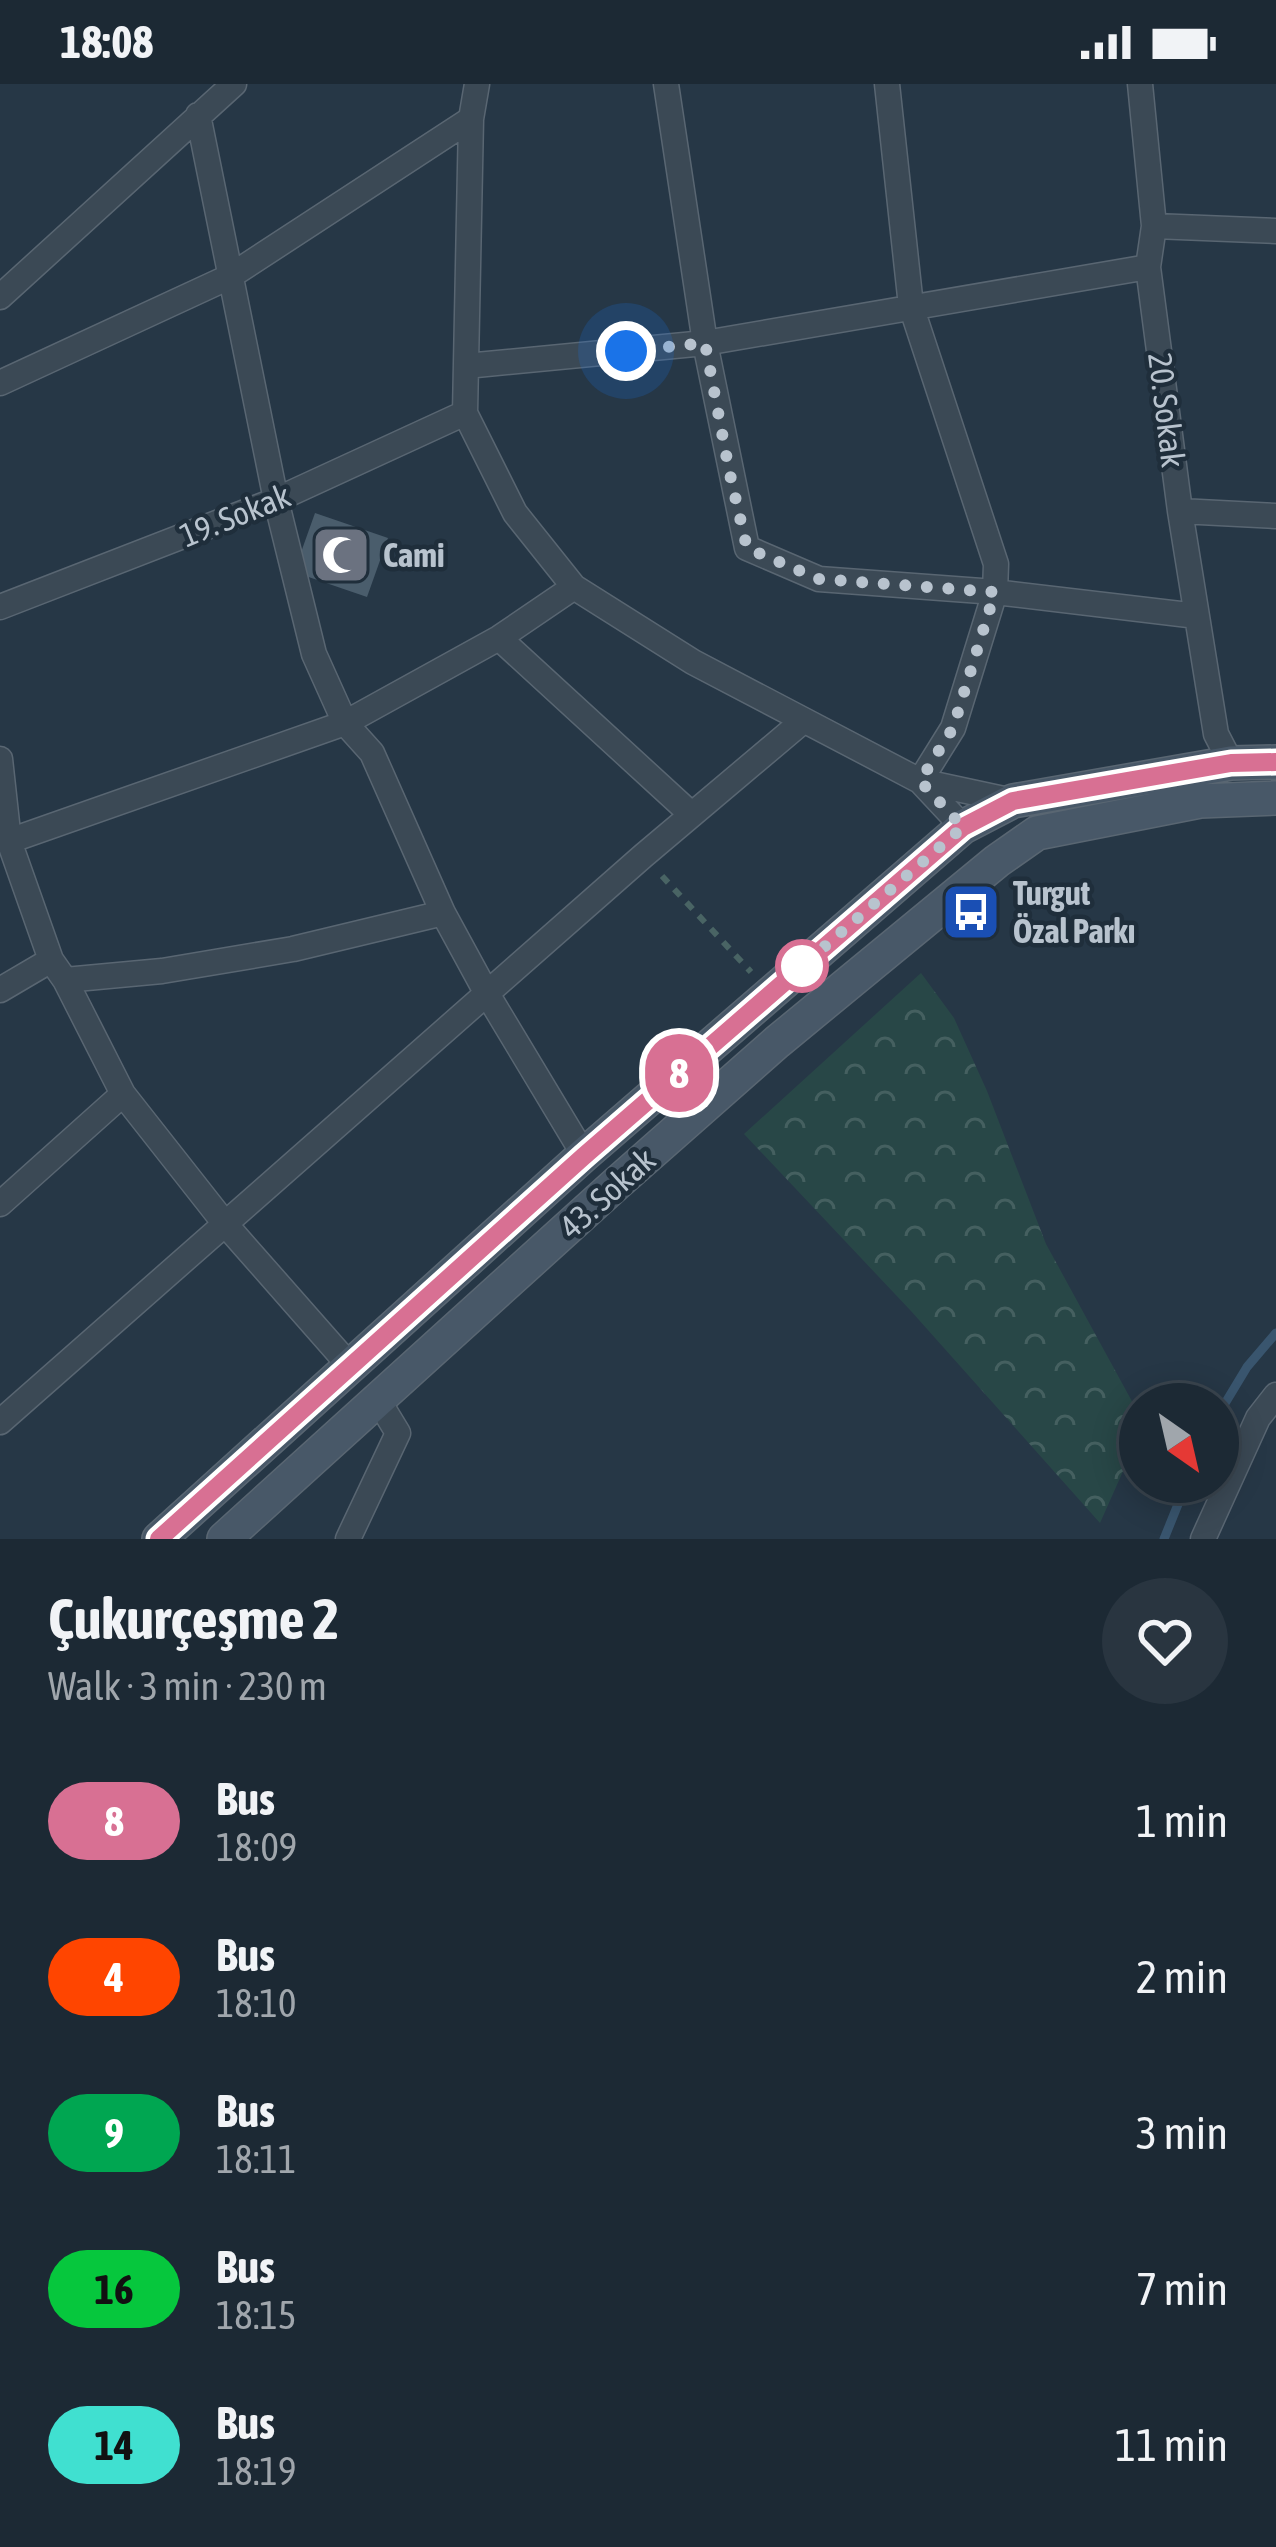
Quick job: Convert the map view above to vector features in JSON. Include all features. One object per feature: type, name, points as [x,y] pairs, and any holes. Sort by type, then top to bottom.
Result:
[{"type":"street","points":[[0,297],[234,84]]},
{"type":"street","points":[[477,84],[471,119],[465,413],[514,513],[574,587],[693,662],[920,781],[1013,801],[1037,833]]},
{"type":"street","points":[[666,84],[705,343],[747,548],[819,579],[995,592],[1197,616]]},
{"type":"street","points":[[887,84],[911,306],[996,564],[995,592],[953,728],[920,781]]},
{"type":"street","name":"20. Sokak","points":[[1140,84],[1154,226],[1148,267],[1180,512],[1219,755]]},
{"type":"street","points":[[198,115],[276,500],[314,654],[346,723],[372,753],[443,913],[486,992],[584,1156],[616,1184]]},
{"type":"street","points":[[0,383],[229,277],[471,119]]},
{"type":"street","points":[[1154,226],[1276,231]]},
{"type":"street","points":[[466,365],[705,343],[1148,267]]},
{"type":"street","name":"19. Sokak","points":[[0,607],[276,500],[465,413]]},
{"type":"street","points":[[1180,512],[1276,516]]},
{"type":"street","points":[[10,841],[346,723],[500,638],[574,587]]},
{"type":"street","points":[[500,638],[692,814]]},
{"type":"street","points":[[0,1422],[486,992],[803,722]]},
{"type":"street","points":[[1219,755],[1236,799]]},
{"type":"street","points":[[1200,801],[1219,755]]},
{"type":"street","name":"43. Sokak","points":[[159,1539],[584,1156],[963,827],[1013,801],[1219,755],[1276,762]]},
{"type":"street","points":[[0,759],[10,841],[58,970],[123,1094],[226,1225],[378,1400],[398,1433],[348,1539]]},
{"type":"street","points":[[920,781],[997,860]]},
{"type":"street","name":"43. Sokak","points":[[224,1539],[777,1042],[997,860],[1037,833],[1200,801],[1276,798]]},
{"type":"street","points":[[0,990],[58,970],[184,968],[293,949],[443,913]]},
{"type":"street","points":[[0,1204],[123,1094]]},
{"type":"street","points":[[1203,1539],[1258,1418],[1276,1395]]},
{"type":"path","points":[[643,856],[770,993]]},
{"type":"green space","points":[[921,973],[954,1018],[1046,1244],[1122,1383],[1119,1480],[1100,1523],[911,1311],[744,1134]]},
{"type":"building","name":"Cami","points":[[315,513],[388,538],[367,597],[294,572]]},
{"type":"waterway","points":[[1237,1383],[1276,1333]]},
{"type":"waterway","points":[[1164,1539],[1179,1503]]},
{"type":"bus line","name":"8","points":[[159,1539],[584,1156],[963,827],[1013,801],[1231,763],[1276,762]]},
{"type":"place","name":"Cami","points":[[341,555]]},
{"type":"place","name":"Turgut Özal Parkı","points":[[971,912]]},
{"type":"route","points":[[626,351],[705,343],[747,548],[819,579],[995,592],[953,728],[920,781],[963,827],[802,966]]}]
